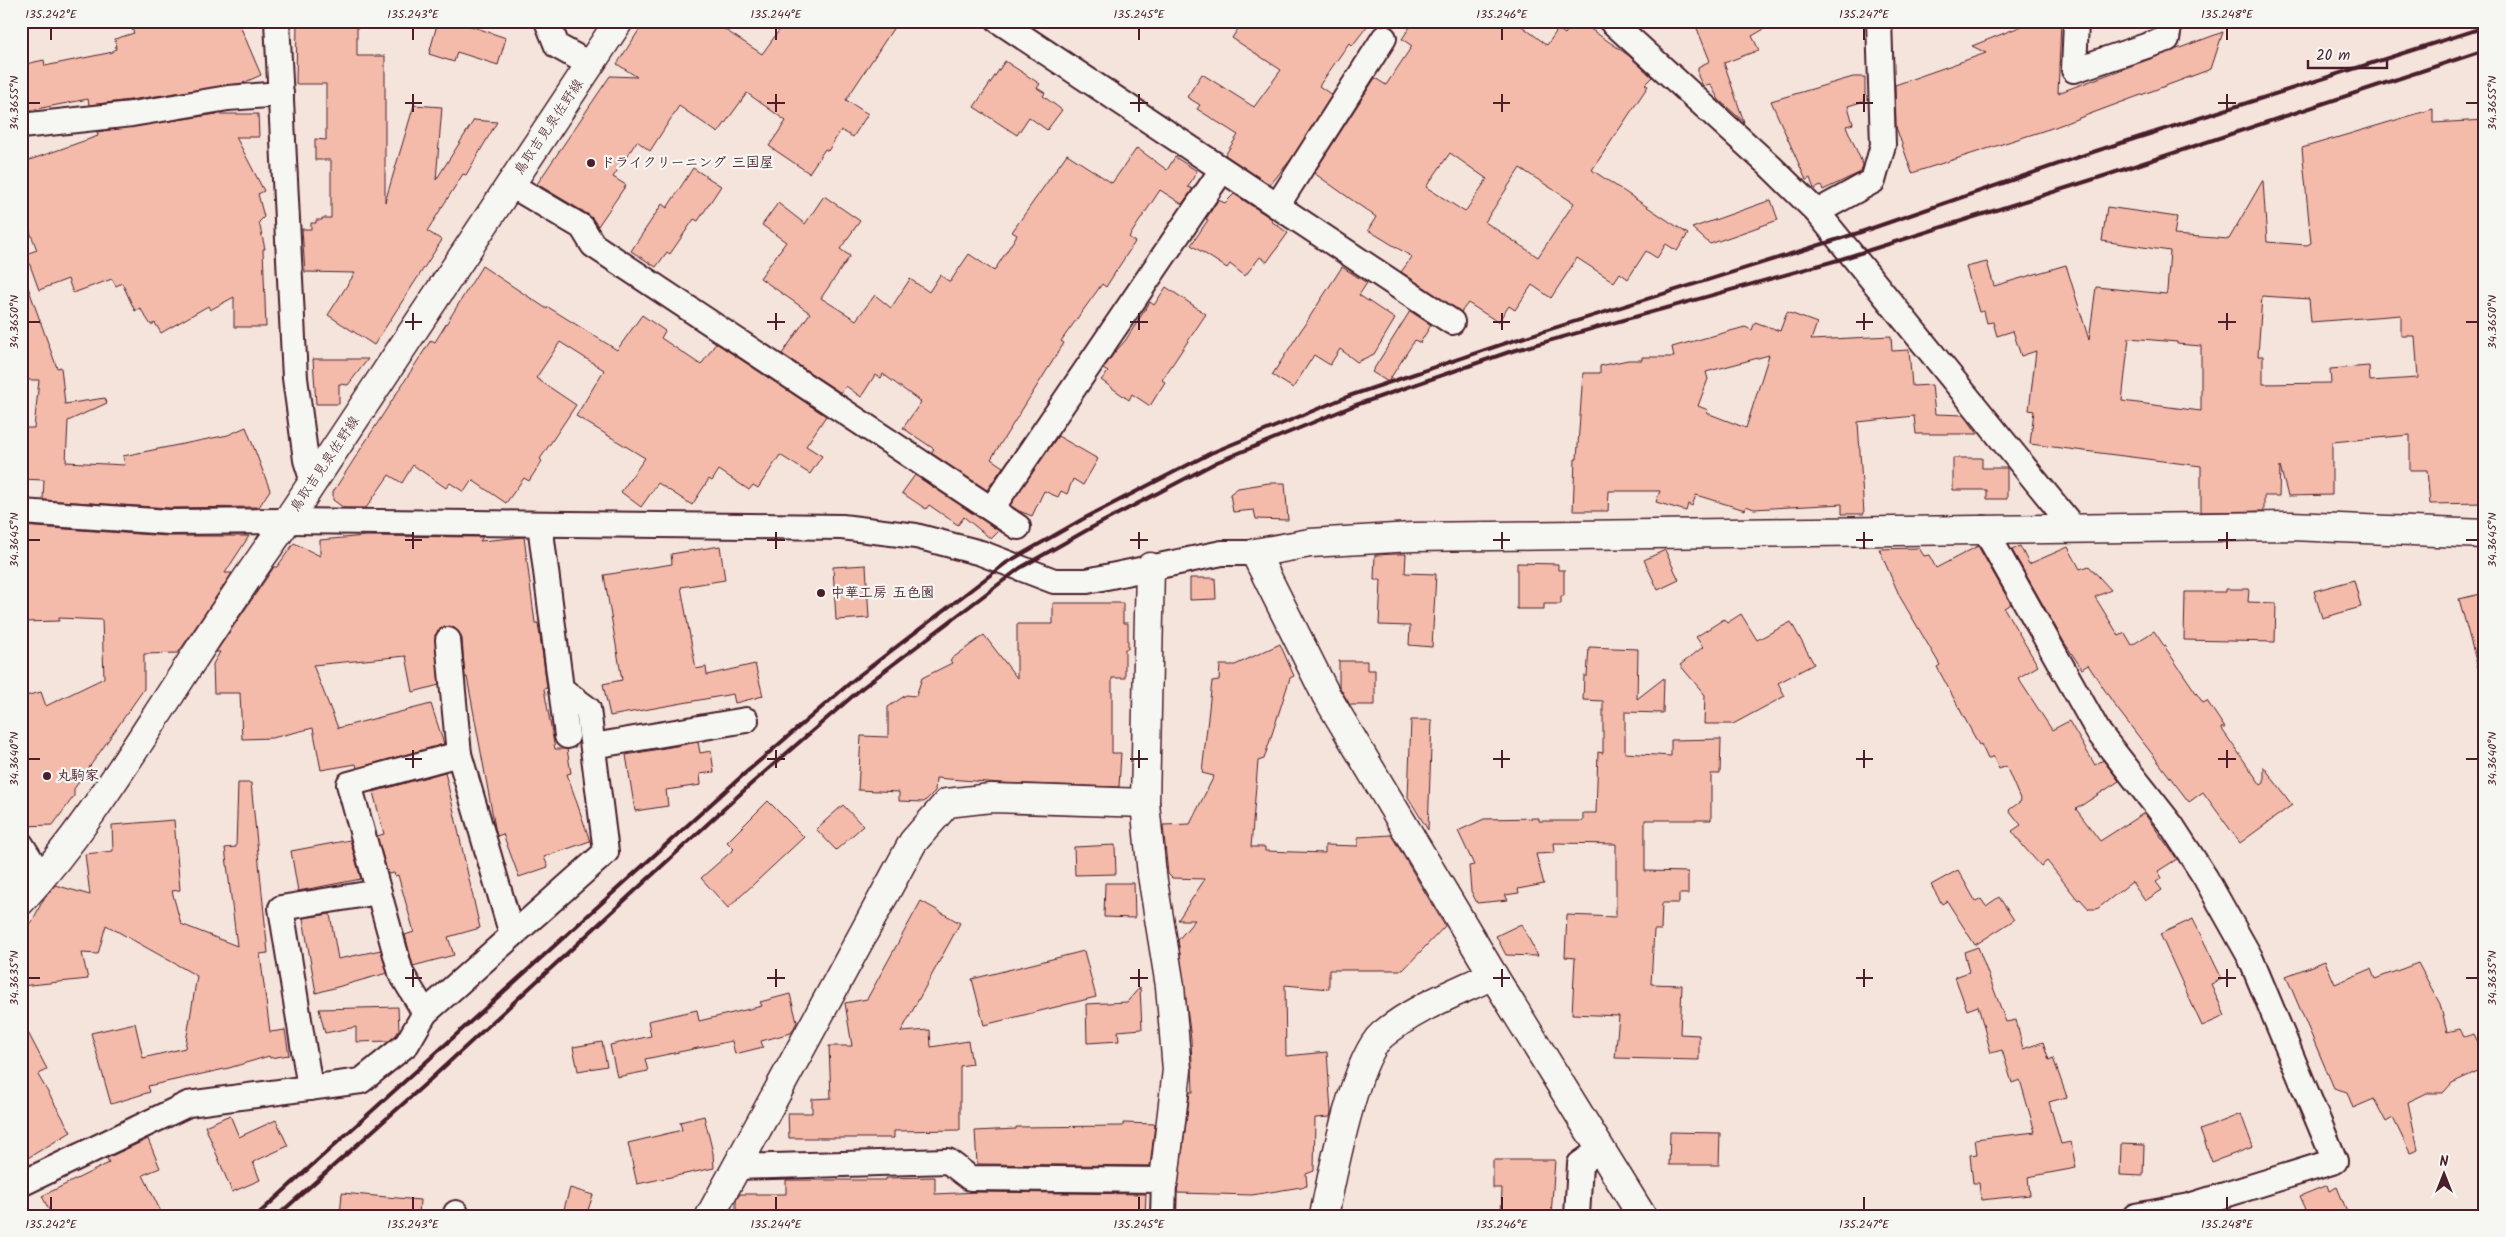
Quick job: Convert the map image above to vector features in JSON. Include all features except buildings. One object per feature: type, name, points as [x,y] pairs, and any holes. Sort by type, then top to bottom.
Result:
[{"type":"street","points":[[277,21],[295,378],[306,460],[313,482]]},
{"type":"street","points":[[547,21],[557,46],[591,65]]},
{"type":"street","name":"鳥取吉見泉佐野線","points":[[21,901],[42,878],[95,810],[230,602],[287,521],[620,21]]},
{"type":"street","points":[[999,21],[1452,322]]},
{"type":"street","points":[[1611,21],[1770,166],[1817,212],[2073,527]]},
{"type":"street","points":[[1817,212],[1874,181],[1883,145],[1879,21]]},
{"type":"street","points":[[2076,21],[2074,70],[2167,39],[2170,21]]},
{"type":"street","points":[[1277,206],[1384,38]]},
{"type":"street","points":[[21,126],[132,114],[228,98],[280,94]]},
{"type":"street","points":[[992,508],[1222,170]]},
{"type":"street","points":[[510,185],[582,227],[593,246],[992,508],[1018,527]]},
{"type":"street","points":[[21,512],[169,522],[287,521],[842,527],[916,536],[981,552],[1054,581],[1087,581],[1222,553],[1255,553],[1310,543],[1412,537],[1984,528],[2291,526],[2485,534]]},
{"type":"street","points":[[540,524],[567,736]]},
{"type":"street","points":[[1984,528],[2099,733],[2172,826],[2210,885],[2250,957],[2335,1161],[2189,1206],[2135,1216]]},
{"type":"street","points":[[1255,553],[1326,695],[1493,975],[1642,1216]]},
{"type":"street","points":[[1150,567],[1145,803],[1152,874],[1170,986],[1177,1070],[1164,1180],[1163,1216]]},
{"type":"street","points":[[448,640],[459,754],[512,935]]},
{"type":"street","points":[[21,1184],[188,1104],[361,1082],[407,1044],[425,1013],[606,852],[588,709],[561,689]]},
{"type":"street","points":[[592,746],[746,720]]},
{"type":"street","points":[[425,1013],[401,973],[349,784],[459,754]]},
{"type":"street","points":[[710,1216],[913,842],[947,803],[991,798],[1145,803]]},
{"type":"street","points":[[21,844],[42,878]]},
{"type":"street","points":[[310,1088],[281,908],[379,892]]},
{"type":"street","points":[[1324,1216],[1360,1069],[1380,1036],[1416,1011],[1493,975]]},
{"type":"street","points":[[1577,1216],[1580,1164],[1601,1149]]},
{"type":"street","points":[[737,1167],[948,1161],[970,1178],[1164,1180]]},
{"type":"railway","points":[[256,1216],[743,775],[857,677],[1006,563],[1083,519],[1211,453],[1349,396],[1506,343],[1858,233],[2096,151],[2485,27]]},
{"type":"railway","points":[[277,1216],[422,1087],[751,784],[862,688],[1020,568],[1089,529],[1217,462],[1353,406],[1509,352],[1838,260],[2107,175],[2485,50]]},
{"type":"place","name":"ドライクリーニング 三国屋","points":[[591,163]]},
{"type":"place","name":"中華工房 五色園","points":[[821,593]]},
{"type":"place","name":"丸駒家","points":[[47,776]]}]
